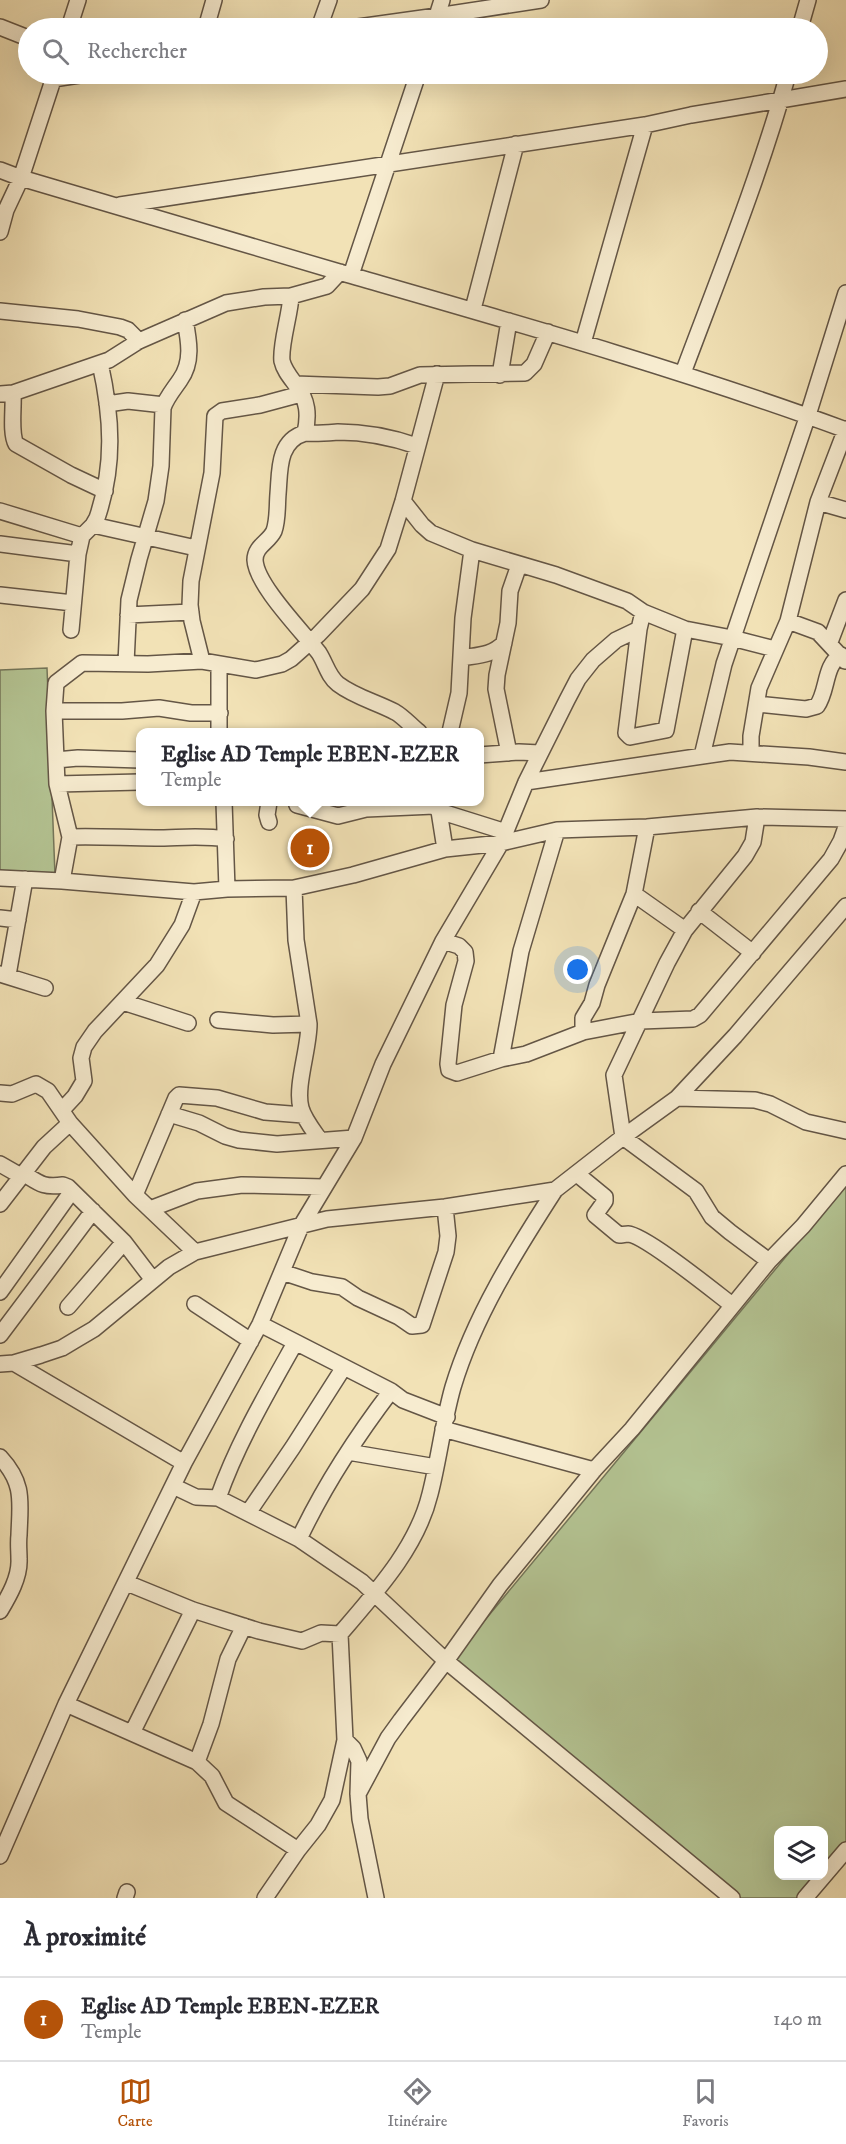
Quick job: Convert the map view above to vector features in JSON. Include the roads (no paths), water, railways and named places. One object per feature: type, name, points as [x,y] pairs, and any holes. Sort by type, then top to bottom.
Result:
[{"type":"street","points":[[72,18],[78,0]]},
{"type":"street","points":[[209,18],[214,0]]},
{"type":"street","points":[[322,18],[328,0]]},
{"type":"street","points":[[436,18],[442,0]]},
{"type":"street","points":[[454,18],[541,0]]},
{"type":"street","points":[[803,18],[808,0]]},
{"type":"street","points":[[0,27],[18,34]]},
{"type":"street","points":[[0,232],[6,210],[21,178],[51,84]]},
{"type":"street","points":[[105,491],[71,476],[16,444],[12,434],[15,408],[7,394],[117,356],[139,341],[215,307],[238,300],[291,296],[327,286],[345,274],[388,165],[415,84]]},
{"type":"street","points":[[683,373],[733,237],[785,84]]},
{"type":"street","points":[[115,206],[645,126],[691,115],[780,102],[846,89]]},
{"type":"street","points":[[583,343],[645,126]]},
{"type":"street","points":[[473,309],[516,144]]},
{"type":"street","points":[[0,170],[683,373],[846,429],[818,502],[788,621],[759,688],[751,736],[751,753]]},
{"type":"street","points":[[702,756],[723,664],[808,415],[846,293]]},
{"type":"street","points":[[291,296],[290,316],[282,357],[285,371],[298,389],[308,415],[305,433]]},
{"type":"street","points":[[0,311],[69,318],[120,327],[128,330],[139,341]]},
{"type":"street","points":[[126,663],[128,615],[139,559],[156,501],[161,466],[164,405],[187,366],[189,353],[185,320]]},
{"type":"street","points":[[500,375],[509,321]]},
{"type":"street","points":[[202,661],[191,612],[191,581],[212,473],[216,414],[260,405],[298,389],[390,386],[420,375],[525,373],[534,364],[548,332]]},
{"type":"street","points":[[71,630],[78,554],[105,491],[111,448],[100,363]]},
{"type":"street","points":[[62,880],[70,837],[57,784],[54,711],[56,683],[78,664],[202,661],[256,670],[267,668],[282,664],[318,635],[362,589],[388,549],[436,374]]},
{"type":"street","points":[[107,404],[128,401],[164,405]]},
{"type":"street","points":[[414,728],[396,712],[340,685],[331,677],[320,655],[308,643],[264,581],[257,569],[255,559],[257,550],[273,534],[278,473],[282,454],[290,441],[305,433],[337,432],[388,437],[417,446]]},
{"type":"street","points":[[403,501],[431,533],[472,550],[556,574],[627,601],[643,612],[685,629],[775,649]]},
{"type":"street","points":[[818,502],[846,510]]},
{"type":"street","points":[[0,511],[88,531],[146,538],[196,548]]},
{"type":"street","points":[[0,544],[78,554]]},
{"type":"street","points":[[451,728],[459,693],[463,618],[472,550]]},
{"type":"street","points":[[509,753],[496,689],[508,623],[510,591],[519,565]]},
{"type":"street","points":[[0,595],[73,603]]},
{"type":"street","points":[[830,642],[846,600]]},
{"type":"street","points":[[128,615],[191,612]]},
{"type":"street","points":[[643,612],[626,734],[630,737],[666,730],[685,629]]},
{"type":"street","points":[[788,621],[818,632],[844,659]]},
{"type":"street","points":[[0,1856],[66,1704],[184,1463],[260,1324],[301,1226],[354,1138],[383,1064],[443,940],[504,837],[526,782],[572,689],[588,666],[616,640],[639,629]]},
{"type":"street","points":[[461,658],[495,652],[504,643]]},
{"type":"street","points":[[757,704],[806,709],[814,707],[820,702],[831,666],[837,657],[844,659]]},
{"type":"street","points":[[219,664],[219,728]]},
{"type":"street","points":[[54,711],[122,711],[159,708],[190,713],[220,713]]},
{"type":"street","points":[[526,782],[730,752],[809,757],[846,762]]},
{"type":"street","points":[[484,755],[540,753]]},
{"type":"street","points":[[56,760],[78,758],[136,760]]},
{"type":"street","points":[[57,784],[136,782]]},
{"type":"street","points":[[224,806],[227,889]]},
{"type":"street","points":[[268,806],[269,822]]},
{"type":"street","points":[[300,806],[338,816],[366,809],[428,806]]},
{"type":"street","points":[[434,806],[440,811],[504,837]]},
{"type":"street","points":[[440,811],[445,849]]},
{"type":"street","points":[[0,878],[62,880],[194,892],[294,888],[353,875],[445,849],[504,837],[557,830],[647,827],[757,817],[846,819]]},
{"type":"street","points":[[757,817],[753,842],[745,856],[685,930],[627,1044],[614,1076],[623,1137],[696,1191],[712,1216],[729,1232],[769,1261]]},
{"type":"street","points":[[583,1032],[583,1018],[592,1003],[597,985],[634,894],[647,827]]},
{"type":"street","points":[[443,940],[463,949],[466,961],[451,1026],[448,1064],[449,1070],[457,1073],[501,1059],[526,1054],[583,1032],[641,1020],[693,1019],[700,1015],[831,859],[846,827]]},
{"type":"street","points":[[501,1059],[521,951],[557,830]]},
{"type":"street","points":[[70,837],[105,835],[226,838]]},
{"type":"street","points":[[25,879],[18,920],[2,975],[45,988]]},
{"type":"street","points":[[294,888],[296,940],[309,1024],[299,1097],[303,1115],[320,1140]]},
{"type":"street","points":[[0,1204],[66,1116],[84,1081],[81,1058],[84,1047],[94,1031],[157,965],[182,925],[194,892]]},
{"type":"street","points":[[634,894],[685,930]]},
{"type":"street","points":[[265,1898],[318,1825],[332,1800],[345,1740],[340,1634],[374,1595],[399,1560],[419,1524],[430,1495],[453,1388],[464,1357],[500,1278],[555,1190],[677,1098],[735,1036],[846,906]]},
{"type":"street","points":[[699,911],[753,953]]},
{"type":"street","points":[[0,918],[18,920]]},
{"type":"street","points":[[123,1002],[188,1023]]},
{"type":"street","points":[[218,1020],[273,1025],[309,1024]]},
{"type":"street","points":[[0,1094],[12,1094],[38,1085],[48,1091],[66,1116],[135,1195],[195,1252]]},
{"type":"street","points":[[135,1195],[176,1098],[184,1095],[217,1098],[265,1112],[303,1115]]},
{"type":"street","points":[[677,1098],[755,1100],[770,1104],[806,1122],[846,1131]]},
{"type":"street","points":[[169,1113],[239,1140],[277,1144],[354,1138]]},
{"type":"street","points":[[0,1164],[43,1185],[52,1187],[63,1185],[72,1191],[124,1242],[153,1280]]},
{"type":"street","points":[[577,1174],[605,1197],[595,1215],[610,1230],[619,1235],[628,1234],[656,1248],[732,1305]]},
{"type":"street","points":[[357,1794],[388,1738],[500,1585],[594,1470],[632,1429],[769,1261],[803,1226],[846,1174]]},
{"type":"street","points":[[150,1209],[197,1191],[242,1185],[323,1187]]},
{"type":"street","points":[[7,1363],[62,1348],[94,1329],[169,1267],[195,1252],[327,1219],[445,1207],[555,1190]]},
{"type":"street","points":[[0,1292],[72,1191]]},
{"type":"street","points":[[282,1272],[312,1282],[342,1287],[358,1298],[399,1317],[412,1326],[422,1325],[446,1252],[448,1236],[445,1207]]},
{"type":"street","points":[[0,1335],[93,1211]]},
{"type":"street","points":[[68,1307],[124,1242]]},
{"type":"street","points":[[195,1304],[251,1341]]},
{"type":"street","points":[[260,1324],[391,1391],[445,1423],[594,1470]]},
{"type":"street","points":[[218,1498],[252,1421],[296,1343]]},
{"type":"street","points":[[7,1363],[184,1463]]},
{"type":"street","points":[[248,1513],[344,1367]]},
{"type":"street","points":[[299,1539],[320,1497],[391,1391]]},
{"type":"street","points":[[348,1452],[436,1467]]},
{"type":"street","points":[[0,1457],[11,1469],[21,1499],[17,1574],[12,1590],[0,1611]]},
{"type":"street","points":[[173,1486],[202,1498],[218,1498],[248,1513],[299,1539],[362,1582],[446,1661],[732,1898]]},
{"type":"street","points":[[127,1583],[193,1610],[302,1641],[321,1633],[340,1634]]},
{"type":"street","points":[[132,1733],[193,1610]]},
{"type":"street","points":[[197,1762],[211,1724],[226,1665],[244,1626]]},
{"type":"street","points":[[66,1704],[197,1762],[212,1776],[226,1803],[298,1850]]},
{"type":"street","points":[[345,1740],[353,1748],[359,1761],[357,1794],[360,1819],[376,1898]]},
{"type":"street","points":[[805,1898],[846,1850]]},
{"type":"place","name":"Eglise AD Temple EBEN-EZER","points":[[310,848]]}]
